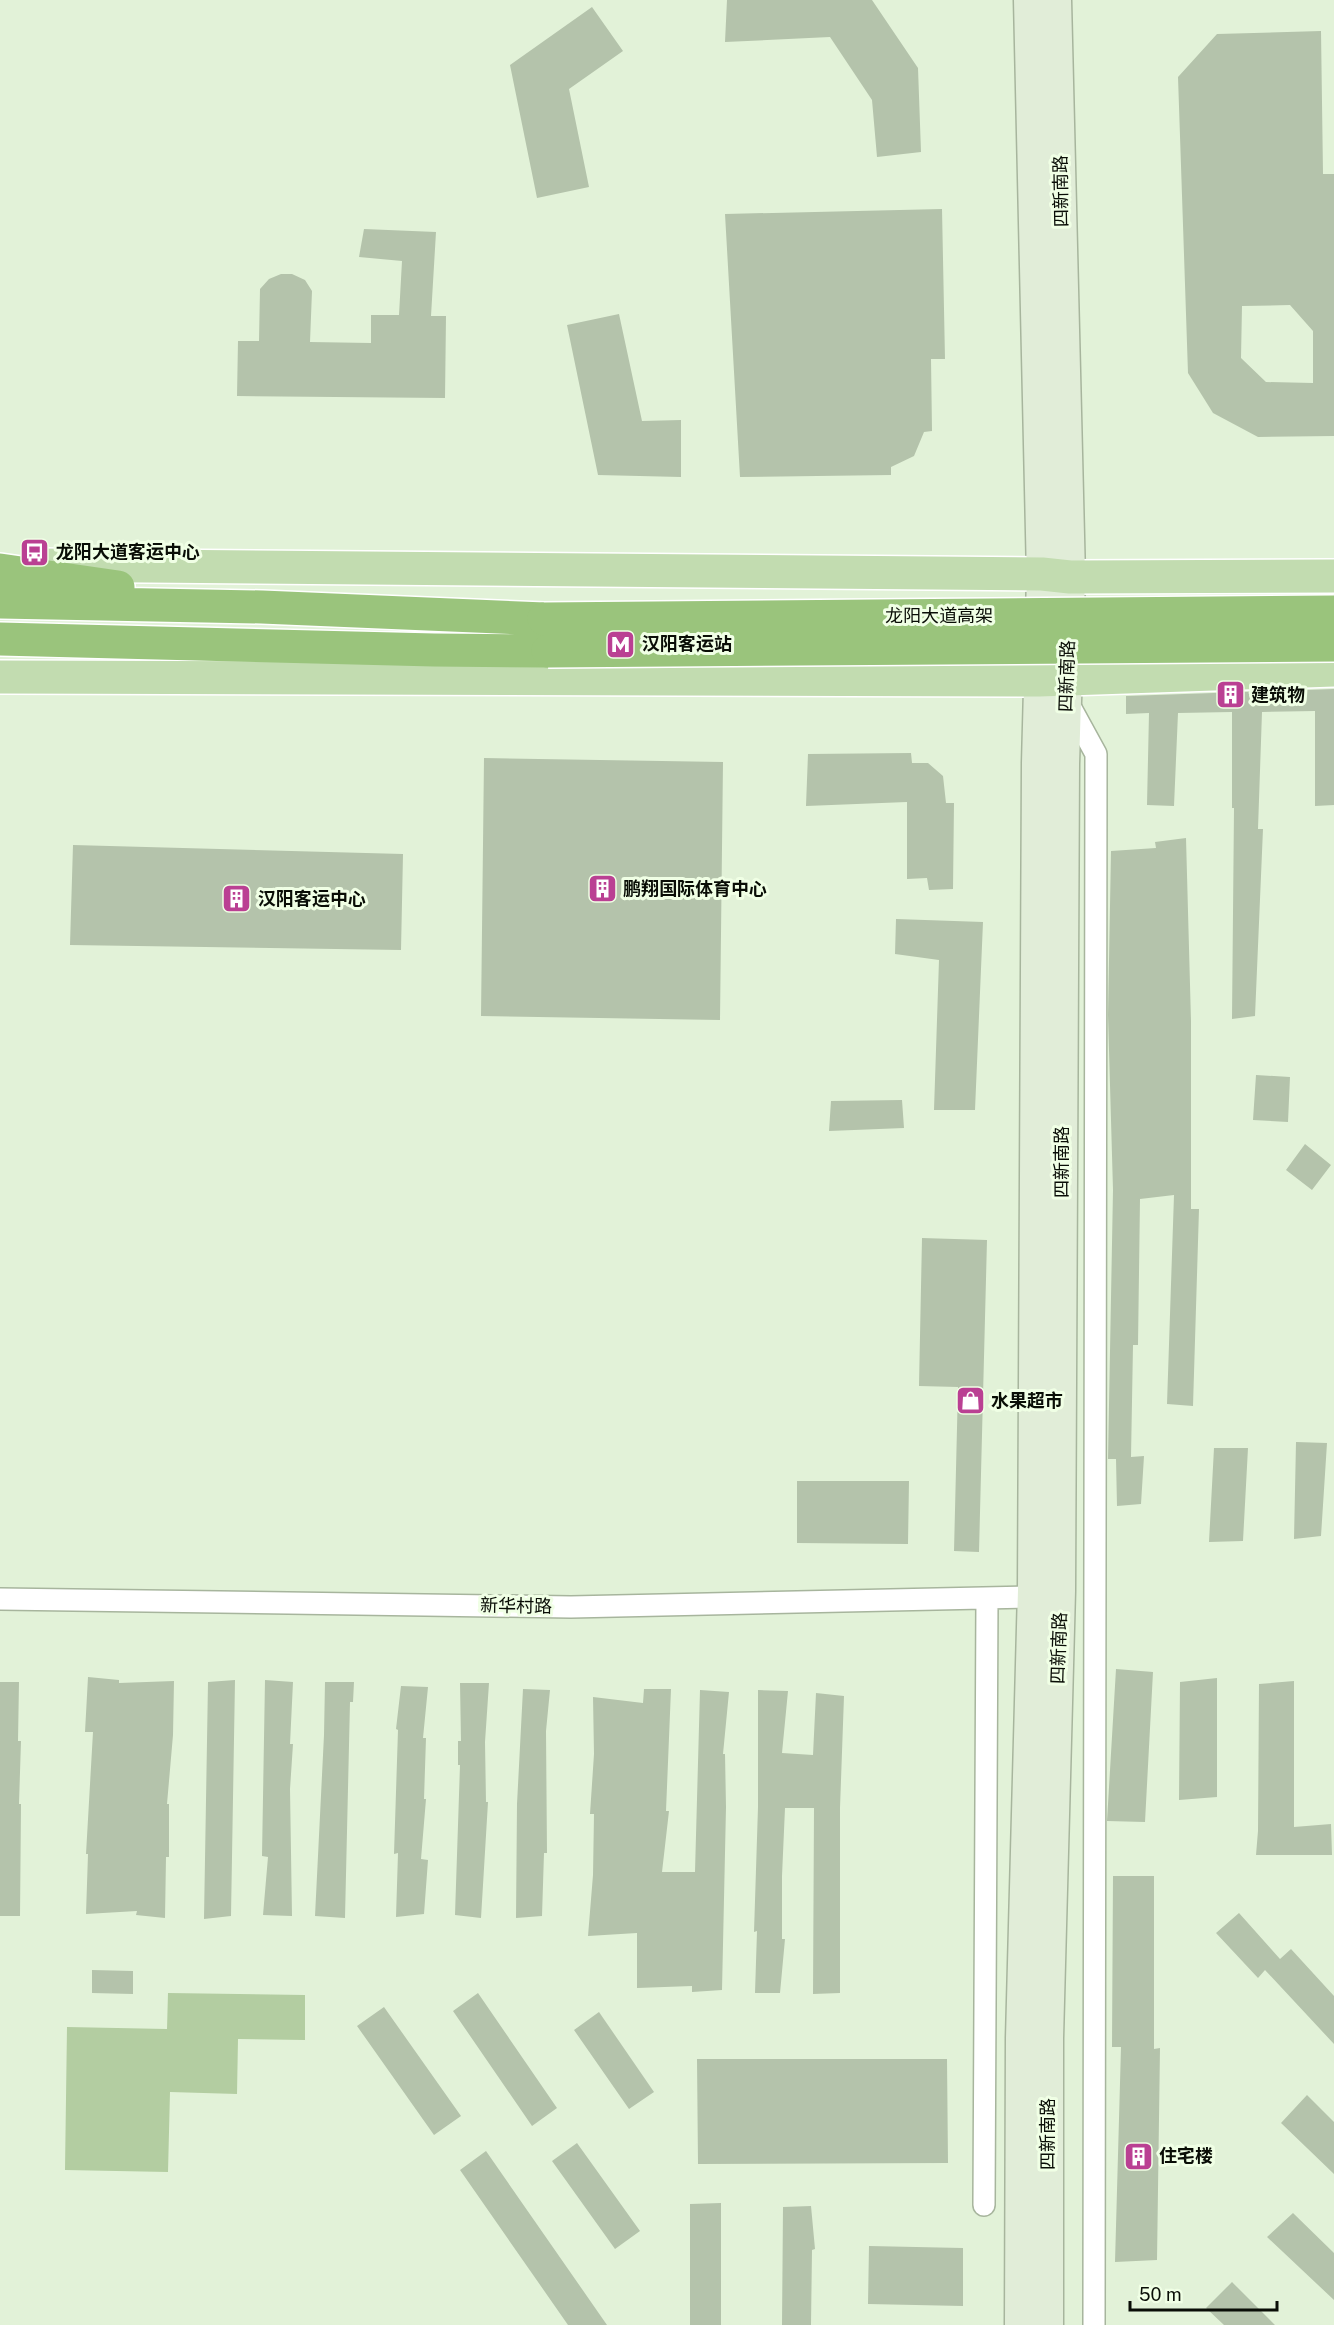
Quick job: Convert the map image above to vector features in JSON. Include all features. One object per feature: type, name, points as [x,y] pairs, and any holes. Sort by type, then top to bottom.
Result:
[{"type":"highway","points":[[0,570],[262,608]]},
{"type":"highway","points":[[0,602],[262,608]]},
{"type":"highway","name":"龙阳大道高架","points":[[262,608],[544,619],[1334,612]]},
{"type":"highway","name":"龙阳大道高架","points":[[0,639],[549,651],[1334,645]]},
{"type":"main road","name":"四新南路","points":[[1029,0],[1056,575]]},
{"type":"main road","name":"四新南路","points":[[1048,2325],[1048,2038],[1060,1591],[1056,0]]},
{"type":"main road","points":[[0,564],[1334,576]]},
{"type":"main road","points":[[0,678],[1057,686],[1334,670]]},
{"type":"main road","name":"四新南路","points":[[1020,2325],[1021,2038],[1033,1597],[1037,763],[1057,686]]},
{"type":"street","points":[[1057,686],[1096,754],[1094,2325]]},
{"type":"street","name":"新华村路","points":[[0,1599],[572,1607],[1033,1597]]},
{"type":"street","points":[[984,2205],[987,1598]]},
{"type":"green space","points":[[168,1993],[305,1995],[305,2040],[238,2039],[237,2094],[170,2092],[168,2172],[65,2170],[67,2027],[167,2029]]},
{"type":"building","points":[[727,0],[872,0],[918,68],[921,152],[877,157],[872,100],[830,37],[725,42]]},
{"type":"building","points":[[592,7],[623,51],[569,89],[589,187],[537,198],[510,65]]},
{"type":"building","points":[[1321,31],[1323,174],[1334,174],[1334,436],[1258,437],[1213,413],[1188,373],[1178,77],[1217,34]],"holes":[[[1290,305],[1313,331],[1313,383],[1266,382],[1241,358],[1242,306]]]},
{"type":"building","points":[[942,209],[945,359],[931,359],[932,431],[924,432],[914,456],[891,467],[891,475],[740,477],[725,214]]},
{"type":"building","points":[[364,229],[436,232],[431,316],[446,316],[445,398],[237,396],[238,341],[259,341],[260,289],[269,279],[281,274],[292,274],[305,280],[312,291],[310,342],[371,343],[371,315],[399,315],[402,261],[359,257]]},
{"type":"building","points":[[619,314],[642,421],[681,420],[681,477],[598,475],[567,325]]},
{"type":"building","points":[[1334,689],[1334,805],[1315,806],[1315,711],[1262,712],[1258,829],[1263,829],[1255,1016],[1232,1019],[1234,808],[1232,808],[1232,712],[1178,713],[1174,806],[1147,805],[1149,713],[1126,714],[1126,696]]},
{"type":"building","points":[[911,753],[912,763],[928,763],[943,776],[946,803],[954,803],[953,889],[929,890],[927,878],[907,879],[907,802],[806,806],[808,754]]},
{"type":"building","name":"鹏翔国际体育中心","points":[[484,758],[723,762],[720,1020],[481,1016]]},
{"type":"building","points":[[1186,838],[1191,1021],[1191,1209],[1199,1209],[1193,1406],[1167,1404],[1174,1195],[1140,1199],[1138,1345],[1133,1345],[1131,1457],[1144,1456],[1141,1504],[1117,1506],[1116,1459],[1108,1459],[1113,1190],[1108,1015],[1111,851],[1156,848],[1155,842]]},
{"type":"building","name":"汉阳客运中心","points":[[73,845],[403,854],[401,950],[70,945]]},
{"type":"building","points":[[896,919],[983,922],[975,1110],[934,1110],[939,960],[895,954]]},
{"type":"building","points":[[1256,1075],[1290,1077],[1288,1122],[1253,1120]]},
{"type":"building","points":[[902,1100],[904,1128],[829,1131],[831,1101]]},
{"type":"building","points":[[1305,1144],[1331,1165],[1312,1190],[1286,1170]]},
{"type":"building","points":[[922,1238],[987,1240],[979,1552],[954,1551],[958,1387],[919,1386]]},
{"type":"building","points":[[1296,1442],[1327,1443],[1321,1536],[1294,1539]]},
{"type":"building","points":[[1214,1448],[1248,1448],[1243,1541],[1209,1542]]},
{"type":"building","points":[[797,1481],[909,1481],[908,1544],[797,1543]]},
{"type":"building","points":[[1116,1669],[1153,1672],[1145,1822],[1107,1821]]},
{"type":"building","points":[[88,1677],[119,1680],[119,1683],[174,1681],[173,1735],[167,1804],[169,1804],[169,1857],[166,1857],[165,1918],[136,1915],[137,1911],[86,1914],[88,1854],[86,1854],[93,1732],[85,1732]]},
{"type":"building","points":[[1217,1678],[1217,1797],[1179,1800],[1180,1682]]},
{"type":"building","points":[[235,1680],[231,1916],[204,1919],[208,1682]]},
{"type":"building","points":[[265,1680],[293,1682],[290,1744],[293,1744],[290,1789],[292,1916],[263,1915],[268,1857],[262,1856]]},
{"type":"building","points":[[1294,1681],[1294,1827],[1331,1824],[1332,1855],[1256,1855],[1259,1684]]},
{"type":"building","points":[[0,1682],[19,1682],[20,1916],[0,1916]]},
{"type":"building","points":[[325,1682],[354,1682],[353,1702],[350,1702],[345,1918],[315,1916]]},
{"type":"building","points":[[460,1683],[489,1683],[485,1742],[486,1802],[488,1802],[481,1918],[455,1915],[460,1765],[458,1765],[458,1741],[461,1741]]},
{"type":"building","points":[[401,1686],[428,1687],[423,1738],[426,1738],[424,1799],[426,1799],[421,1859],[428,1860],[424,1914],[396,1917],[398,1853],[394,1854],[398,1730],[396,1729]]},
{"type":"building","points":[[523,1689],[550,1690],[546,1731],[547,1853],[544,1853],[542,1916],[516,1918],[517,1804]]},
{"type":"building","points":[[644,1689],[671,1689],[666,1811],[669,1811],[662,1872],[695,1872],[700,1690],[729,1692],[723,1754],[725,1754],[726,1807],[722,1990],[692,1992],[692,1986],[637,1988],[637,1933],[588,1936],[593,1875],[594,1814],[590,1814],[594,1754],[593,1697],[643,1703]]},
{"type":"building","points":[[758,1690],[788,1691],[782,1753],[813,1755],[816,1693],[844,1696],[840,1808],[840,1993],[813,1994],[814,1808],[785,1808],[782,1939],[785,1939],[780,1993],[755,1993]]},
{"type":"building","points":[[1113,1876],[1154,1876],[1154,2049],[1160,2048],[1157,2260],[1115,2262],[1121,2047],[1112,2047]]},
{"type":"building","points":[[1239,1913],[1280,1959],[1291,1949],[1334,1996],[1334,2044],[1265,1970],[1258,1978],[1216,1933]]},
{"type":"building","points":[[92,1970],[133,1971],[133,1994],[92,1993]]},
{"type":"building","points":[[478,1993],[557,2108],[532,2126],[453,2011]]},
{"type":"building","points":[[384,2007],[461,2116],[434,2135],[357,2026]]},
{"type":"building","points":[[599,2012],[654,2092],[629,2109],[574,2030]]},
{"type":"building","points":[[697,2059],[947,2059],[948,2163],[698,2164]]},
{"type":"building","points":[[1307,2095],[1334,2122],[1334,2174],[1281,2123]]},
{"type":"building","points":[[577,2143],[640,2231],[615,2249],[552,2161]]},
{"type":"building","points":[[486,2151],[607,2325],[568,2325],[460,2170]]},
{"type":"building","points":[[721,2203],[721,2325],[690,2325],[690,2204]]},
{"type":"building","points":[[811,2206],[815,2249],[812,2250],[811,2325],[782,2325],[783,2207]]},
{"type":"building","points":[[1293,2213],[1334,2253],[1334,2300],[1267,2237]]},
{"type":"building","points":[[869,2246],[963,2248],[963,2306],[868,2304]]},
{"type":"building","points":[[1232,2282],[1275,2325],[1224,2325],[1206,2308]]},
{"type":"place","name":"龙阳大道客运中心","points":[[35,552]]},
{"type":"place","name":"汉阳客运站","points":[[621,644]]},
{"type":"place","name":"建筑物","points":[[1230,695]]},
{"type":"place","name":"鹏翔国际体育中心","points":[[602,889]]},
{"type":"place","name":"汉阳客运中心","points":[[237,899]]},
{"type":"place","name":"水果超市","points":[[970,1401]]},
{"type":"place","name":"住宅楼","points":[[1138,2156]]}]
